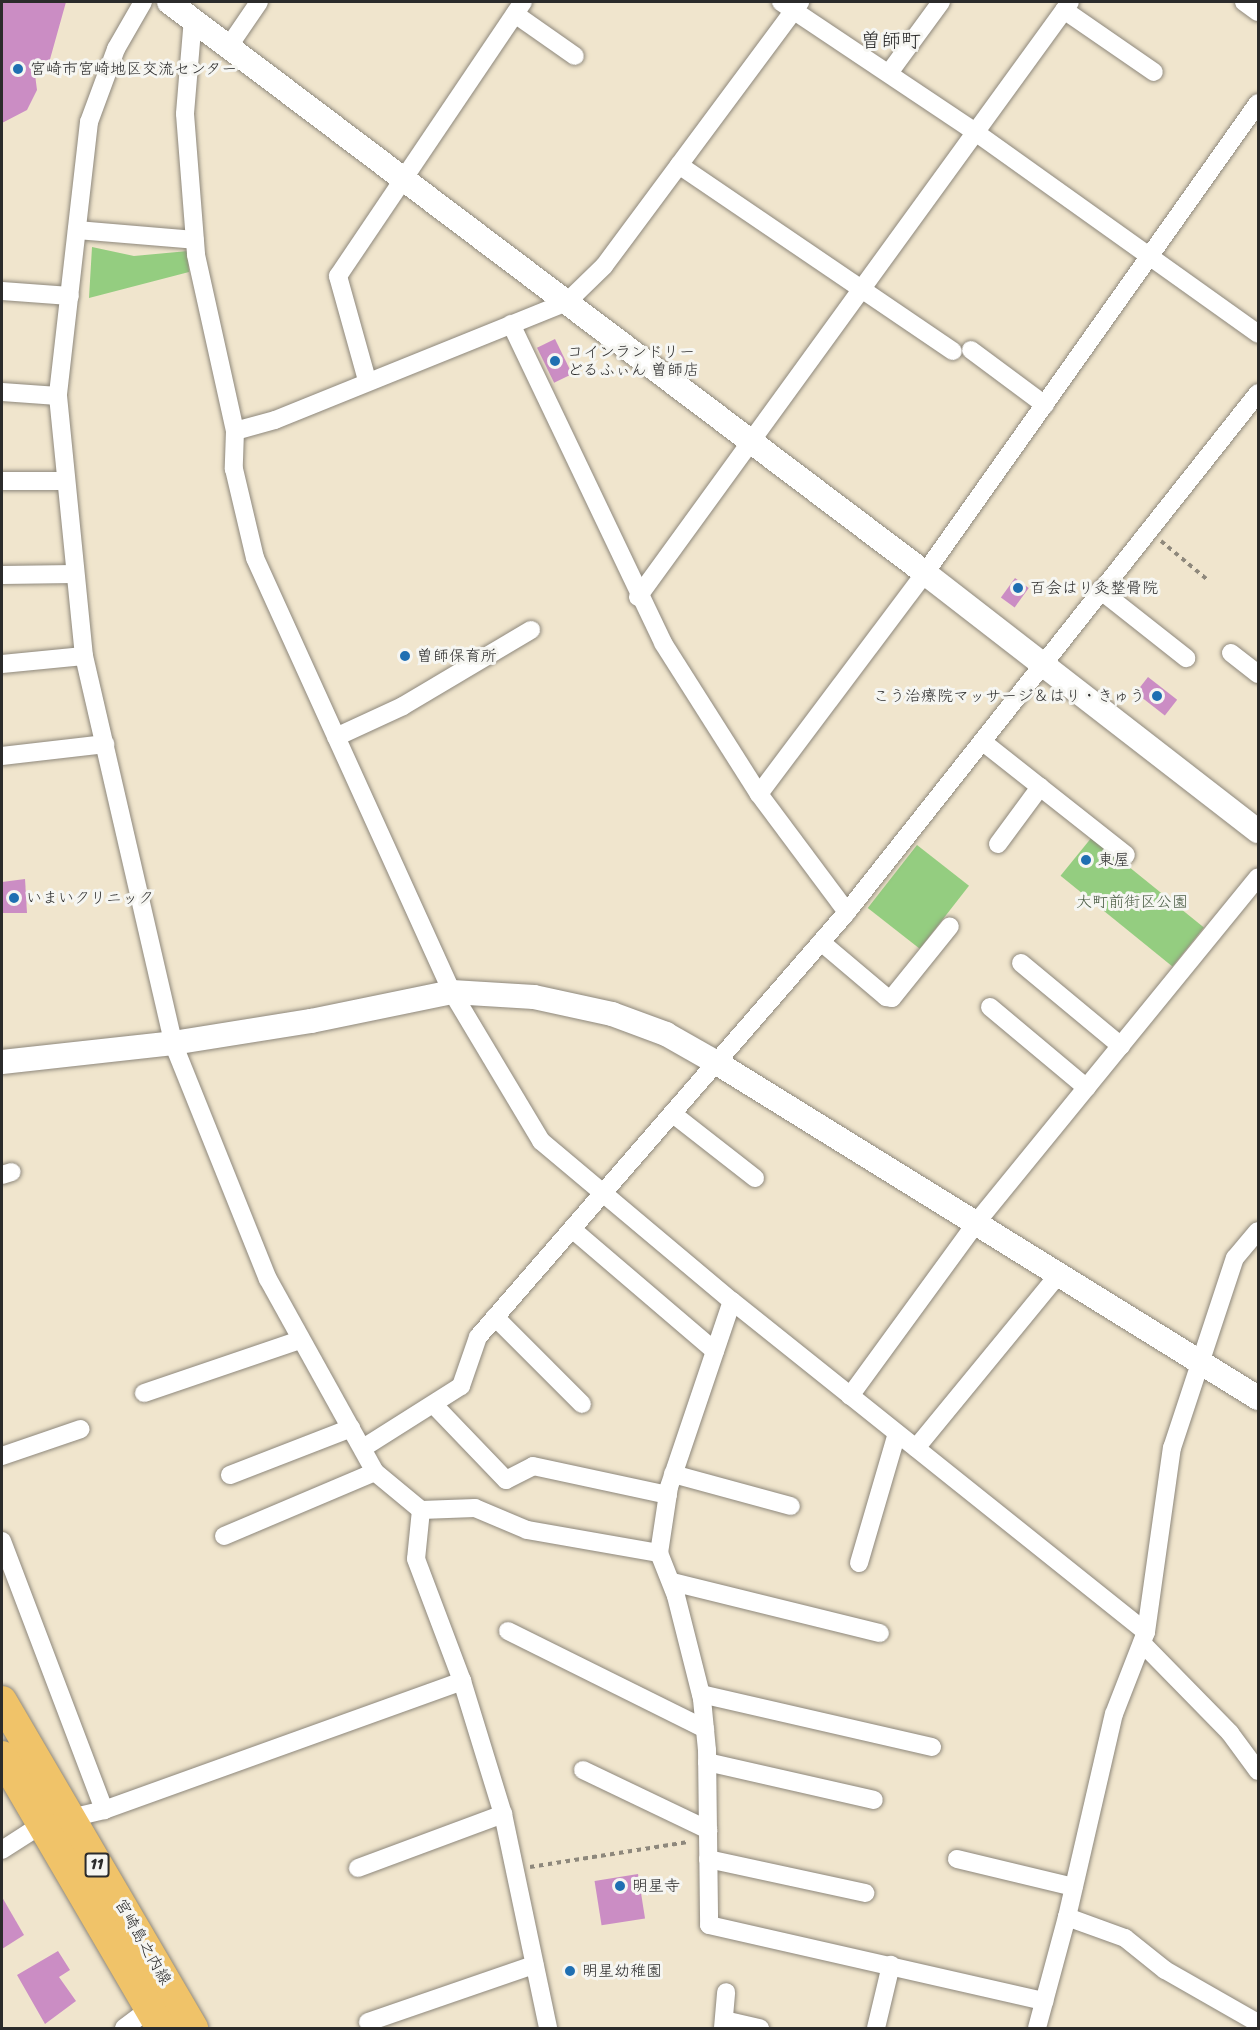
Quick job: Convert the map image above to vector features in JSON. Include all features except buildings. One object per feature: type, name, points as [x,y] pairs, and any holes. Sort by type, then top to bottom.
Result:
[{"type":"main road","name":"宮崎島之内線","points":[[2,1701],[193,2028]]},
{"type":"main road","name":"宮崎島之内線","points":[[2,1756],[155,2019]]},
{"type":"street","points":[[143,2],[116,49],[88,122],[58,396],[64,482],[84,656],[173,1043],[227,1186],[268,1279],[375,1472],[421,1510],[475,1508],[527,1530],[659,1553]]},
{"type":"street","points":[[170,2],[925,573],[1040,666],[1258,831]]},
{"type":"street","points":[[229,46],[259,2]]},
{"type":"street","points":[[890,73],[941,2]]},
{"type":"street","points":[[1244,2],[1258,12]]},
{"type":"street","points":[[235,431],[275,420],[367,380],[567,302],[603,266],[679,165],[792,5],[978,134],[1149,259],[1258,334]]},
{"type":"street","points":[[638,597],[978,134],[1067,6],[1154,72]]},
{"type":"street","points":[[367,380],[338,276],[519,8],[575,56]]},
{"type":"street","points":[[193,18],[185,114],[195,240],[235,431],[234,469],[255,558],[452,992],[541,1141],[604,1191],[732,1301],[916,1448],[1144,1638],[1230,1732],[1258,1771]]},
{"type":"street","points":[[759,794],[925,573],[1258,103]]},
{"type":"street","points":[[679,165],[862,289],[962,350],[1045,405]]},
{"type":"street","points":[[77,230],[195,240]]},
{"type":"street","points":[[2,291],[70,296]]},
{"type":"street","points":[[511,324],[638,597],[759,794],[847,912]]},
{"type":"street","points":[[2,392],[58,396]]},
{"type":"street","points":[[363,1448],[461,1386],[478,1337],[847,912],[983,742],[1147,530],[1258,393]]},
{"type":"street","points":[[2,481],[64,482]]},
{"type":"street","points":[[2,575],[74,574]]},
{"type":"street","points":[[1100,590],[1186,658]]},
{"type":"street","points":[[336,737],[403,706],[531,630]]},
{"type":"street","points":[[1232,652],[1258,674]]},
{"type":"street","points":[[2,664],[84,656]]},
{"type":"street","points":[[983,742],[1126,855]]},
{"type":"street","points":[[2,756],[105,744]]},
{"type":"street","points":[[998,844],[1040,787]]},
{"type":"street","points":[[850,1396],[976,1223],[1258,877]]},
{"type":"street","points":[[821,942],[886,997],[892,998],[950,926]]},
{"type":"street","points":[[1021,963],[1121,1046]]},
{"type":"street","points":[[2,1062],[173,1043],[311,1021],[452,992],[534,997],[612,1014],[666,1034],[717,1063],[1258,1398]]},
{"type":"street","points":[[990,1007],[1087,1088]]},
{"type":"street","points":[[673,1114],[755,1178]]},
{"type":"street","points":[[572,1229],[715,1351]]},
{"type":"street","points":[[1036,2028],[1067,1917],[1114,1714],[1144,1638],[1172,1448],[1235,1258],[1258,1231]]},
{"type":"street","points":[[916,1448],[1058,1275]]},
{"type":"street","points":[[732,1301],[673,1474],[659,1553],[672,1582],[701,1694],[707,1762],[709,1925],[1044,2001]]},
{"type":"street","points":[[495,1317],[582,1404]]},
{"type":"street","points":[[144,1393],[300,1340]]},
{"type":"street","points":[[434,1404],[506,1480],[533,1466],[668,1495]]},
{"type":"street","points":[[230,1475],[351,1428]]},
{"type":"street","points":[[2,1456],[81,1429]]},
{"type":"street","points":[[859,1563],[897,1433]]},
{"type":"street","points":[[224,1536],[375,1472]]},
{"type":"street","points":[[673,1474],[791,1506]]},
{"type":"street","points":[[421,1510],[416,1559],[462,1681],[503,1814],[548,2028]]},
{"type":"street","points":[[2,1541],[104,1810]]},
{"type":"street","points":[[672,1582],[880,1633]]},
{"type":"street","points":[[508,1631],[705,1729]]},
{"type":"street","points":[[2,1850],[41,1824],[71,1820],[104,1810],[462,1681]]},
{"type":"street","points":[[701,1694],[932,1747]]},
{"type":"street","points":[[707,1762],[874,1800]]},
{"type":"street","points":[[582,1770],[708,1834]]},
{"type":"street","points":[[358,1868],[503,1814]]},
{"type":"street","points":[[708,1859],[864,1893]]},
{"type":"street","points":[[957,1859],[1074,1887]]},
{"type":"street","points":[[1067,1917],[1125,1938],[1165,1970],[1256,2025]]},
{"type":"street","points":[[368,2022],[534,1965]]},
{"type":"street","points":[[876,2028],[891,1965]]},
{"type":"street","points":[[726,1992],[724,2024],[760,2028]]},
{"type":"street","points":[[124,2028],[155,2019]]},
{"type":"path","points":[[1147,530],[1209,581]]},
{"type":"path","points":[[514,1870],[708,1834]]},
{"type":"green space","points":[[92,247],[134,256],[188,251],[189,272],[89,298]]},
{"type":"green space","name":"大町前街区公園","points":[[1092,837],[1204,928],[1172,966],[1061,876]]},
{"type":"green space","points":[[917,845],[969,886],[920,949],[868,908]]},
{"type":"place","name":"宮崎市宮崎地区交流センター","points":[[18,69]]},
{"type":"place","name":"コインランドリー どるふぃん 曽師店","points":[[555,361]]},
{"type":"place","name":"百会はり灸整骨院","points":[[1018,588]]},
{"type":"place","name":"曽師保育所","points":[[405,656]]},
{"type":"place","name":"こう治療院マッサージ＆はり・きゅう","points":[[1157,696]]},
{"type":"place","name":"東屋","points":[[1086,860]]},
{"type":"place","name":"いまいクリニック","points":[[14,898]]},
{"type":"place","name":"明星寺","points":[[620,1886]]},
{"type":"place","name":"明星幼稚園","points":[[570,1971]]},
{"type":"district","name":"曽師町","points":[[891,40]]}]
